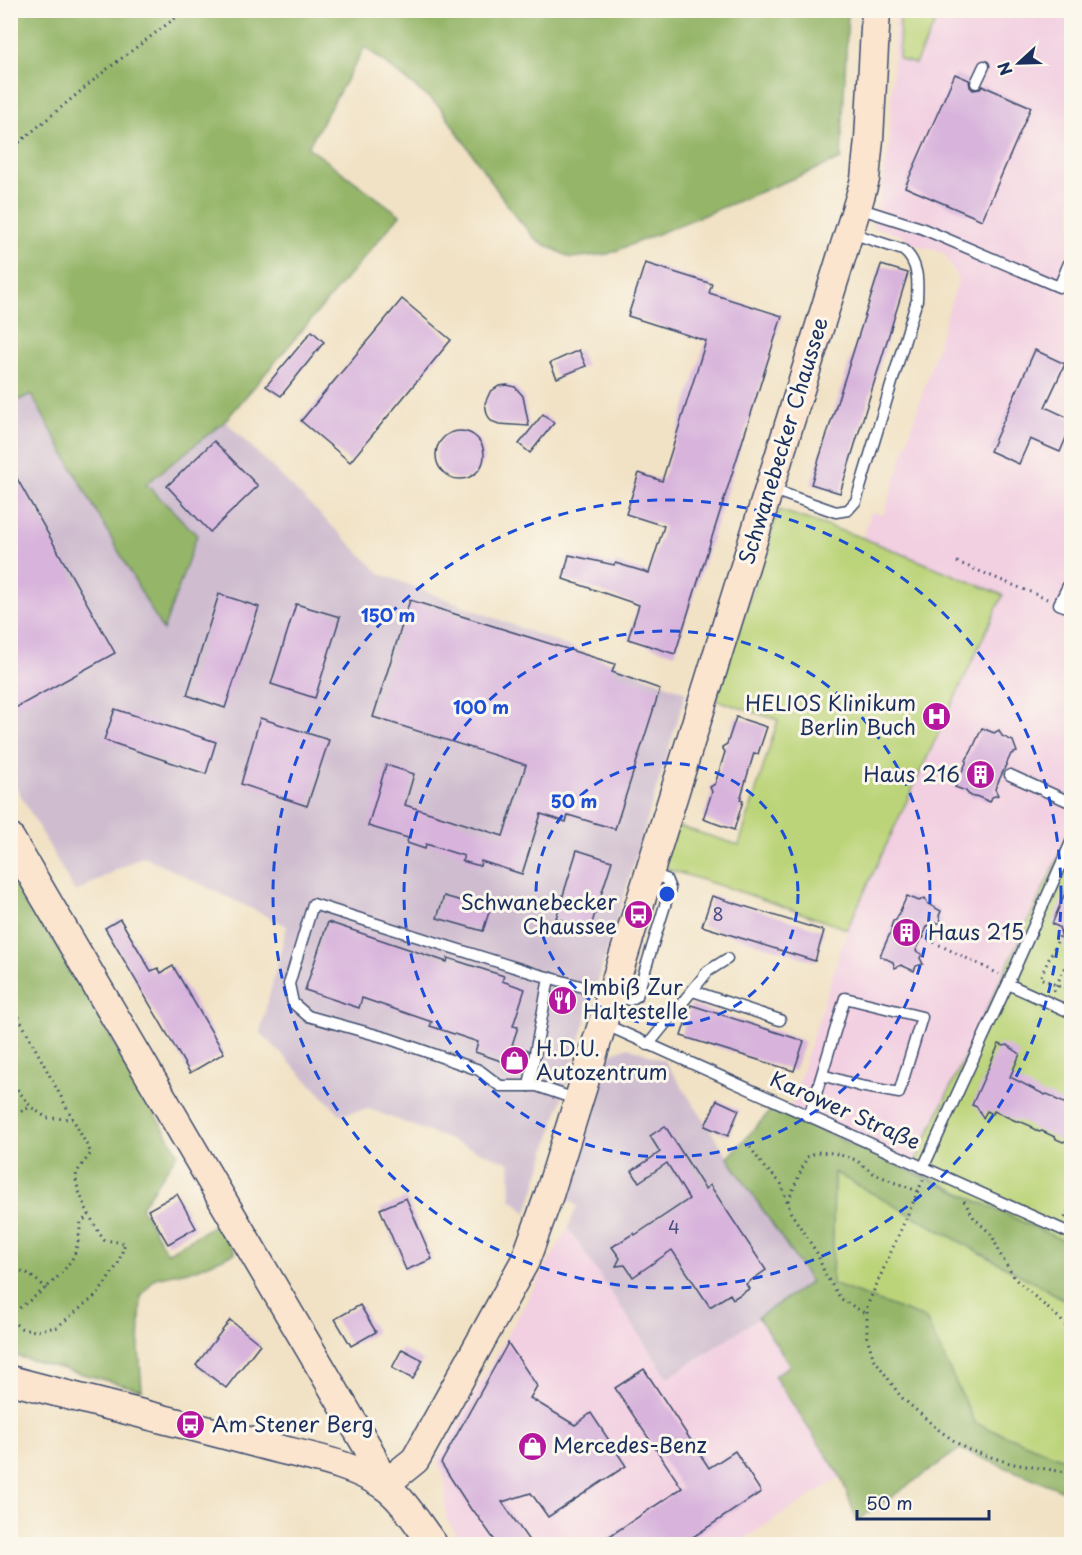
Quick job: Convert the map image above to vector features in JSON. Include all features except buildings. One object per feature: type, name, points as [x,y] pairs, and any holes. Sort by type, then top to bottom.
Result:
[{"type":"main road","name":"Schwanebecker Chaussee","points":[[384,1485],[415,1460],[525,1261],[549,1195],[865,179],[876,10]]},
{"type":"main road","points":[[10,838],[368,1448],[384,1485],[409,1512],[432,1545]]},
{"type":"main road","points":[[10,1380],[191,1425],[338,1465],[384,1485]]},
{"type":"lane","points":[[976,83],[984,66]]},
{"type":"lane","points":[[853,220],[921,228],[1059,286],[1071,256]]},
{"type":"lane","points":[[770,489],[836,512],[848,510],[856,501],[916,300],[918,285],[913,259],[909,254],[853,220]]},
{"type":"lane","points":[[1071,578],[1059,604],[1071,609]]},
{"type":"lane","points":[[1010,775],[1071,803]]},
{"type":"lane","points":[[925,1169],[1071,840]]},
{"type":"lane","points":[[578,1100],[537,1086],[500,1086],[479,1070],[387,1038],[308,1016],[293,1003],[288,984],[314,904],[611,996]]},
{"type":"lane","points":[[648,1045],[708,972],[728,959]]},
{"type":"lane","points":[[529,1086],[549,978]]},
{"type":"lane","points":[[1009,981],[1071,1013]]},
{"type":"lane","points":[[693,991],[780,1020]]},
{"type":"lane","points":[[809,1117],[845,998],[922,1017],[899,1093],[860,1086],[822,1075]]},
{"type":"lane","name":"Karower Straße","points":[[603,1023],[1071,1234]]},
{"type":"path","points":[[10,150],[106,70],[186,10]]},
{"type":"path","points":[[957,562],[1059,604]]},
{"type":"path","points":[[1062,931],[1040,978],[1071,992]]},
{"type":"path","points":[[923,937],[1009,981]]},
{"type":"path","points":[[1049,1003],[1067,962],[1071,964]]},
{"type":"path","points":[[10,1001],[91,1154],[76,1178],[82,1198],[97,1230],[104,1240],[125,1243],[118,1264],[98,1294],[57,1327],[36,1331],[21,1328],[10,1320]]},
{"type":"path","points":[[10,1023],[20,1019]]},
{"type":"path","points":[[10,1080],[31,1107],[47,1118],[72,1119]]},
{"type":"path","points":[[10,1116],[31,1107]]},
{"type":"path","points":[[750,1147],[764,1167],[781,1183],[791,1213],[817,1253],[825,1274],[841,1299],[867,1315]]},
{"type":"path","points":[[788,1203],[807,1157],[817,1152],[834,1153],[856,1160],[872,1172],[918,1191]]},
{"type":"path","points":[[1071,1158],[1071,1173]]},
{"type":"path","points":[[925,1169],[918,1191],[867,1306],[867,1337],[873,1357],[901,1397],[940,1431],[966,1449],[1013,1464],[1071,1473]]},
{"type":"path","points":[[965,1187],[962,1197],[974,1218],[992,1235],[1015,1279],[1059,1318],[1071,1333]]},
{"type":"path","points":[[10,1315],[47,1288],[71,1261],[78,1242],[81,1222],[90,1214]]},
{"type":"path","points":[[10,1267],[27,1273],[47,1288]]},
{"type":"shaded area","name":"HELIOS Klinikum Berlin Buch","points":[[896,11],[1071,11],[1071,1260],[784,1128],[847,929],[747,894],[859,537],[863,538],[871,512],[884,515],[958,280],[944,253],[904,241],[904,236],[872,227],[889,146]]},
{"type":"shaded area","points":[[30,393],[163,631],[146,484],[225,421],[381,574],[686,692],[527,1213],[511,1199],[510,1163],[369,1109],[341,1115],[260,1032],[287,926],[143,856],[75,892],[11,778],[10,404]]},
{"type":"shaded area","points":[[628,1047],[665,1061],[811,1283],[668,1378],[568,1228],[577,1206],[563,1195],[608,1055]]},
{"type":"shaded area","points":[[568,1228],[668,1377],[758,1317],[790,1365],[775,1376],[841,1477],[736,1544],[464,1544],[447,1520],[445,1480],[438,1458]]},
{"type":"green space","points":[[11,10],[848,11],[841,159],[608,254],[571,258],[536,240],[513,213],[440,107],[365,47],[308,147],[400,215],[225,421],[146,484],[197,535],[163,631],[31,394],[11,404]]},
{"type":"green space","points":[[900,11],[941,11],[915,64],[899,59]]},
{"type":"green space","points":[[779,510],[863,538],[1003,595],[847,929],[661,867],[674,825],[739,845],[778,720],[716,700]]},
{"type":"green space","points":[[1071,830],[1071,1247],[912,1169]]},
{"type":"green space","points":[[10,865],[178,1153],[141,1207],[167,1253],[218,1223],[235,1253],[197,1269],[155,1278],[141,1296],[139,1349],[142,1390],[11,1355]]},
{"type":"green space","points":[[773,1108],[1071,1244],[1071,1303],[834,1172],[832,1284],[925,1318],[975,1423],[1071,1462],[1071,1494],[960,1449],[857,1521],[841,1477],[774,1376],[790,1365],[758,1317],[811,1282],[728,1158]]},
{"type":"green space","points":[[834,1172],[1071,1303],[1071,1462],[975,1423],[925,1318],[832,1284]]},
{"type":"place","name":"HELIOS Klinikum Berlin Buch","points":[[937,716]]},
{"type":"place","name":"Haus 216","points":[[981,775]]},
{"type":"place","name":"Schwanebecker Chaussee","points":[[638,915]]},
{"type":"place","name":"Haus 215","points":[[907,933]]},
{"type":"place","name":"Imbiß Zur Haltestelle","points":[[562,1000]]},
{"type":"place","name":"H.D.U. Autozentrum","points":[[515,1061]]},
{"type":"place","name":"Am Stener Berg","points":[[191,1425]]},
{"type":"place","name":"Mercedes-Benz","points":[[532,1446]]}]
